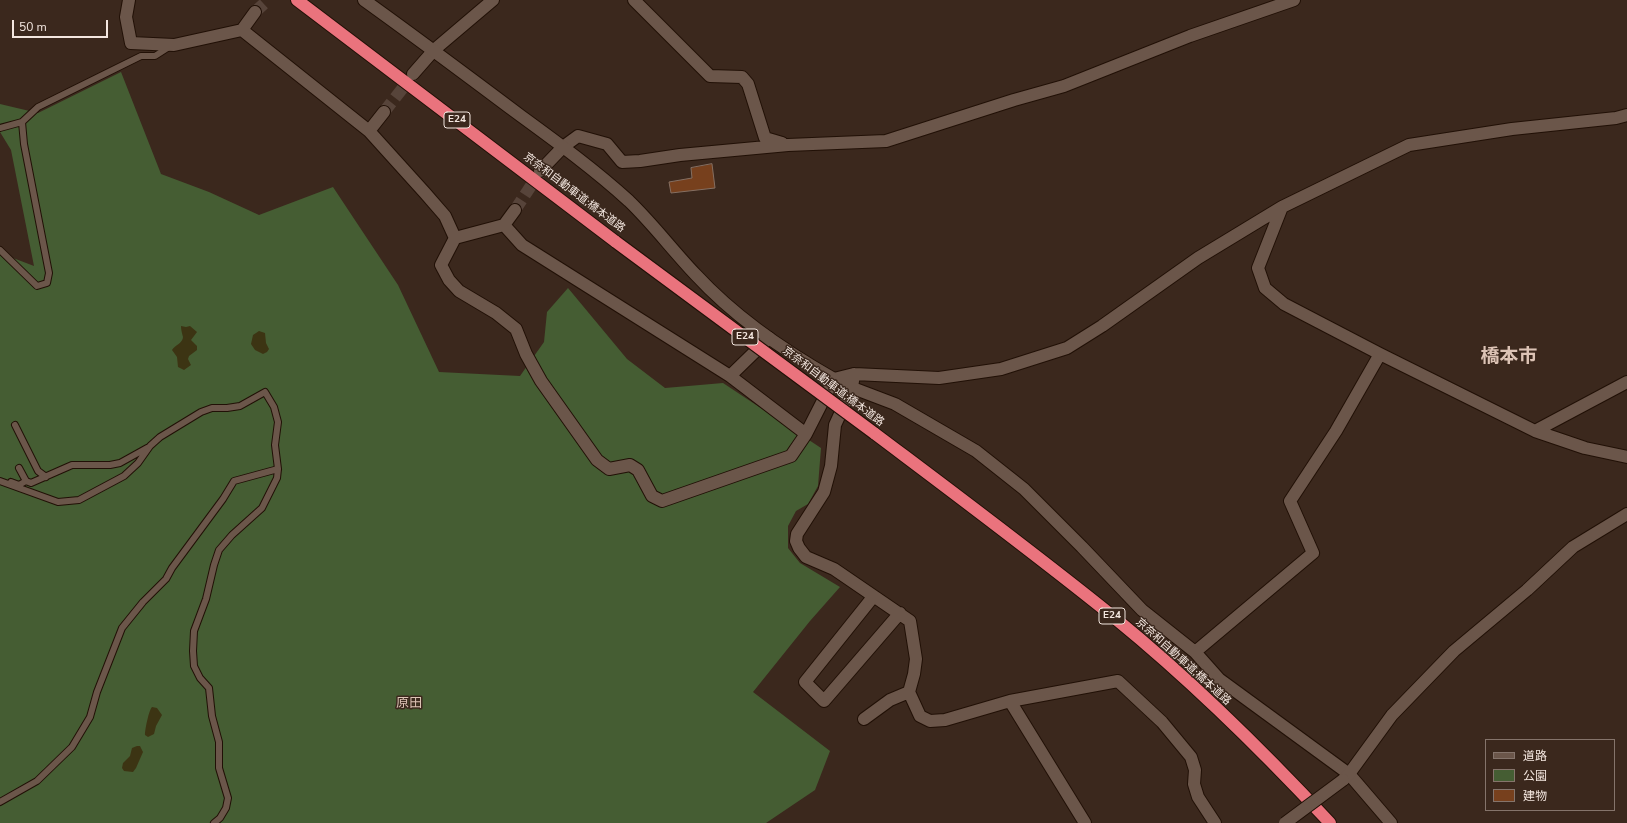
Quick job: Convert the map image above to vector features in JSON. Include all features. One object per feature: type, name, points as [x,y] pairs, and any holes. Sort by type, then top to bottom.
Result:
[{"type":"highway","name":"京奈和自動車道;橋本道路","points":[[297,0],[616,242],[874,433],[1116,619],[1199,691],[1281,770],[1330,823]]},
{"type":"street","points":[[129,0],[126,17],[131,43],[174,45],[242,30],[255,12]]},
{"type":"street","points":[[364,0],[434,50],[563,147],[628,200],[655,227],[696,276],[769,338],[804,362],[834,379],[852,388],[895,404],[976,451],[1024,489],[1142,610],[1194,652],[1219,679],[1346,777],[1391,823]]},
{"type":"street","points":[[413,74],[434,50],[493,0]]},
{"type":"street","points":[[634,0],[710,76],[742,77],[748,84],[765,138],[788,145]]},
{"type":"street","points":[[540,171],[563,147],[578,136],[590,138],[607,144],[622,162],[640,162],[680,155],[788,145],[886,142],[1014,100],[1064,86],[1190,36],[1294,0]]},
{"type":"street","points":[[242,30],[369,131],[445,216],[455,238]]},
{"type":"street","points":[[369,131],[384,112]]},
{"type":"street","points":[[515,210],[504,225],[455,238],[441,264],[449,280],[459,291],[496,313],[516,329],[526,354],[541,381],[597,460],[609,469],[630,465],[638,470],[652,496],[662,501],[791,456],[806,434],[834,379],[854,374],[939,378],[1001,369],[1067,348],[1102,326],[1198,258],[1282,207],[1409,145],[1512,129],[1616,118],[1627,115]]},
{"type":"street","points":[[1282,207],[1258,268],[1265,288],[1284,304],[1380,354],[1535,431],[1585,448],[1627,457]]},
{"type":"street","points":[[504,225],[522,245],[730,376],[806,434]]},
{"type":"street","points":[[730,376],[769,338]]},
{"type":"street","points":[[1194,652],[1313,553],[1290,501],[1336,431],[1380,354]]},
{"type":"street","points":[[854,374],[852,388],[835,425],[831,466],[824,492],[798,534],[796,541],[806,557],[834,569],[910,621],[916,659],[909,692],[920,716],[930,721],[945,720],[1010,701],[1118,681],[1162,722],[1191,757],[1195,770],[1194,784],[1198,797],[1215,823]]},
{"type":"street","points":[[1535,431],[1627,382]]},
{"type":"street","points":[[1285,823],[1346,777],[1392,715],[1454,651],[1527,590],[1573,548],[1627,514]]},
{"type":"street","points":[[873,596],[805,682],[824,701],[900,613]]},
{"type":"street","points":[[864,719],[890,700],[909,692]]},
{"type":"street","points":[[1010,701],[1085,823]]},
{"type":"lane","points":[[0,128],[22,122],[38,107],[141,56],[155,56],[174,45]]},
{"type":"lane","points":[[0,250],[37,286],[47,283],[49,273],[24,144],[22,122]]},
{"type":"lane","points":[[0,477],[19,485],[26,481],[31,482],[46,477],[72,465],[110,465],[120,463],[150,446],[160,437],[201,412],[212,408],[240,406],[265,392],[274,407],[278,422],[275,445],[278,469],[277,478],[262,508],[232,535],[220,550],[214,565],[206,599],[194,632],[194,666],[200,678],[209,688],[212,716],[219,742],[219,768],[228,798],[226,808],[220,818],[214,823]]},
{"type":"lane","points":[[15,426],[38,471],[46,477]]},
{"type":"lane","points":[[0,481],[58,502],[79,500],[124,476],[138,463],[150,446]]},
{"type":"lane","points":[[19,468],[26,481]]},
{"type":"lane","points":[[0,802],[37,781],[72,747],[90,717],[97,692],[122,628],[142,602],[166,579],[172,568],[223,499],[234,481],[278,469]]},
{"type":"green space","points":[[121,72],[161,174],[209,192],[259,215],[333,187],[398,285],[439,372],[520,376],[544,342],[547,312],[568,288],[627,359],[665,388],[723,383],[821,448],[818,486],[808,504],[796,511],[788,526],[788,548],[800,563],[840,587],[810,621],[753,692],[830,751],[815,790],[766,823],[0,823],[0,253],[34,266],[11,150],[0,132],[0,104],[38,113]]},
{"type":"sand","points":[[181,326],[190,326],[197,332],[191,340],[197,346],[197,350],[189,356],[188,359],[191,365],[184,370],[178,367],[177,357],[172,350],[183,339]]},
{"type":"sand","points":[[259,331],[265,333],[266,343],[269,349],[263,354],[255,350],[251,344],[253,335]]},
{"type":"sand","points":[[152,707],[157,708],[162,715],[156,726],[154,734],[148,737],[145,735],[146,724]]},
{"type":"sand","points":[[140,746],[143,752],[136,768],[133,772],[124,771],[122,768],[123,763],[130,756],[132,748]]},
{"type":"building","points":[[712,164],[715,188],[671,193],[669,182],[692,178],[691,168]]},
{"type":"tunnel","points":[[255,12],[268,0]]},
{"type":"tunnel","points":[[384,112],[413,75]]},
{"type":"tunnel","points":[[515,210],[540,172]]},
{"type":"district","name":"橋本市","points":[[1509,357]]},
{"type":"district","name":"原田","points":[[409,704]]}]
